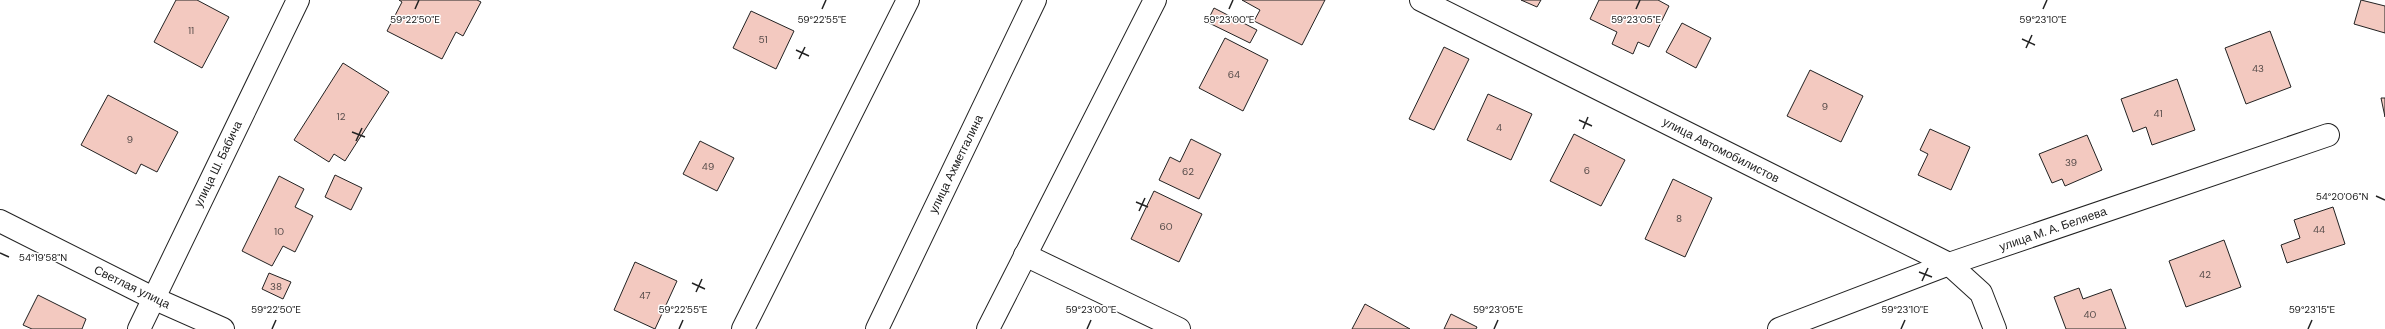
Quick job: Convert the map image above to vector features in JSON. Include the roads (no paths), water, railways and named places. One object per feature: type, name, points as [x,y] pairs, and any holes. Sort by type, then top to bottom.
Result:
[{"type":"street","name":"улица Ш. Бабича","points":[[139,329],[298,0]]},
{"type":"street","points":[[743,329],[908,0]]},
{"type":"street","name":"улица Ахметгалина","points":[[876,329],[1035,0]]},
{"type":"street","points":[[988,329],[1155,0]]},
{"type":"street","name":"улица Автомобилистов","points":[[1420,0],[1949,264],[1981,293],[1995,329]]},
{"type":"street","name":"улица М. А. Беляева","points":[[1779,329],[1949,264],[2328,136]]},
{"type":"street","name":"Светлая улица","points":[[0,221],[153,298],[223,329]]},
{"type":"street","points":[[1025,256],[1179,329]]}]
